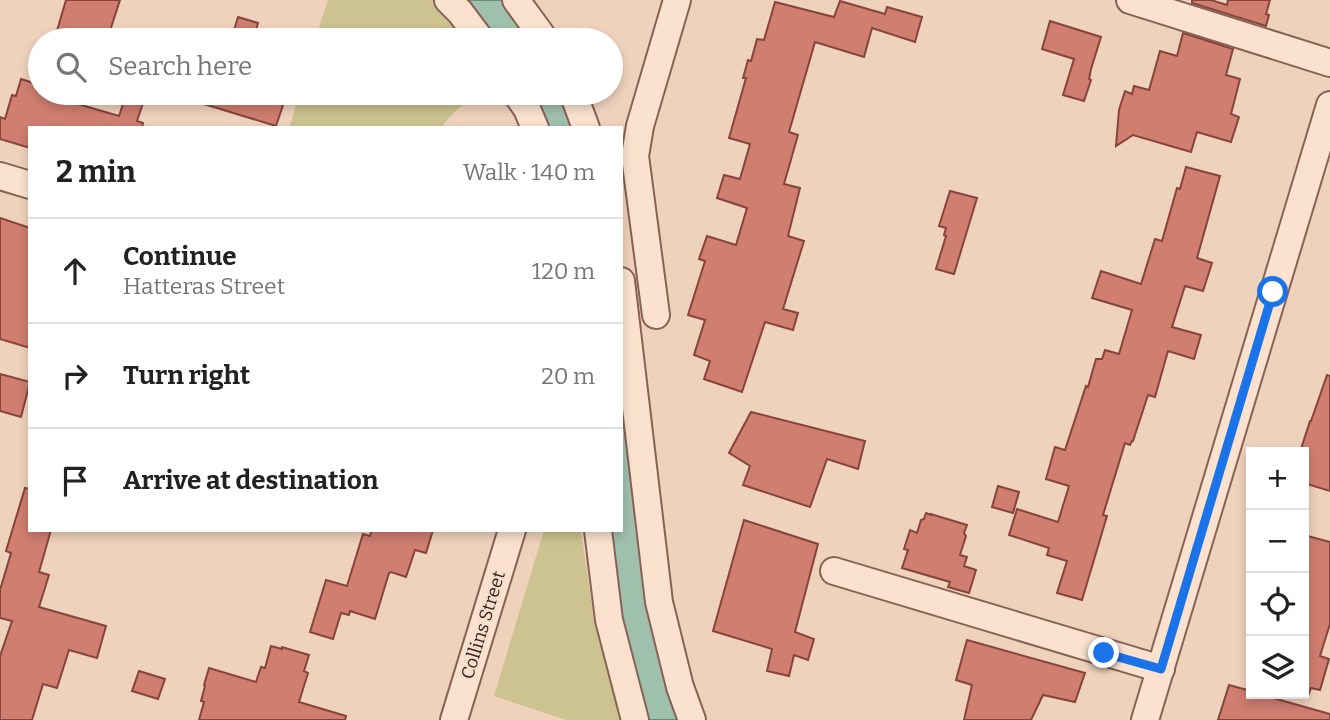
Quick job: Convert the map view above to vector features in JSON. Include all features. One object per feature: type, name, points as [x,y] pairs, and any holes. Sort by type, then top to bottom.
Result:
[{"type":"street","points":[[448,0],[472,28]]},
{"type":"street","points":[[516,0],[536,28]]},
{"type":"street","points":[[656,315],[635,156],[639,126],[677,0]]},
{"type":"street","points":[[1130,0],[1330,63]]},
{"type":"street","points":[[524,105],[534,126]]},
{"type":"street","points":[[577,105],[585,126]]},
{"type":"street","points":[[1145,720],[1330,105]]},
{"type":"street","points":[[0,176],[28,184]]},
{"type":"street","points":[[623,298],[659,602],[680,687],[692,720]]},
{"type":"street","name":"Collins Street","points":[[454,720],[511,532]]},
{"type":"street","points":[[598,532],[609,620],[635,720]]},
{"type":"street","points":[[834,571],[1161,669]]},
{"type":"shaded area","points":[[328,0],[435,0],[457,28],[319,28]]},
{"type":"shaded area","points":[[463,0],[505,0],[527,28],[484,28]]},
{"type":"shaded area","points":[[296,105],[463,105],[443,126],[290,126]]},
{"type":"shaded area","points":[[531,105],[568,105],[577,126],[542,126]]},
{"type":"shaded area","points":[[623,353],[682,720],[648,720],[637,688],[617,606],[609,532],[623,532]]},
{"type":"shaded area","points":[[543,532],[581,532],[594,621],[620,720],[566,720],[494,696]]},
{"type":"building","points":[[66,0],[120,0],[111,28],[58,28]]},
{"type":"building","points":[[1192,0],[1211,0],[1227,5],[1228,0],[1270,0],[1266,14],[1269,15],[1266,26],[1192,3]]},
{"type":"building","points":[[840,1],[885,14],[887,7],[922,17],[915,42],[872,28],[864,57],[815,42],[789,132],[798,135],[784,184],[800,188],[788,236],[804,241],[783,309],[798,313],[793,330],[765,322],[742,392],[704,379],[710,361],[694,355],[705,320],[688,315],[705,261],[699,259],[707,236],[736,245],[747,208],[717,198],[724,175],[740,179],[750,144],[729,138],[746,78],[743,78],[757,39],[764,40],[775,2],[834,17]]},
{"type":"building","points":[[238,17],[258,23],[257,28],[235,28]]},
{"type":"building","points":[[1050,21],[1101,37],[1084,101],[1063,95],[1074,59],[1042,49]]},
{"type":"building","points":[[1183,33],[1233,49],[1226,75],[1240,79],[1231,114],[1239,117],[1231,142],[1197,132],[1191,152],[1133,135],[1116,146],[1119,110],[1125,91],[1132,94],[1134,86],[1149,90],[1160,51],[1177,56]]},
{"type":"building","points":[[21,79],[28,81],[28,105],[81,105],[119,116],[123,105],[142,105],[137,121],[143,123],[142,126],[28,126],[28,147],[0,139],[0,117],[5,119],[12,95],[16,96]]},
{"type":"building","points":[[207,105],[283,105],[276,126]]},
{"type":"building","points":[[1186,167],[1220,176],[1197,258],[1212,263],[1203,291],[1185,286],[1172,327],[1201,335],[1194,359],[1168,351],[1155,397],[1148,395],[1133,441],[1130,445],[1125,443],[1103,515],[1107,516],[1082,600],[1057,593],[1067,561],[1047,555],[1049,548],[1009,535],[1017,509],[1058,522],[1069,486],[1046,479],[1055,447],[1065,450],[1096,359],[1102,359],[1105,350],[1119,354],[1132,310],[1092,298],[1101,271],[1141,284],[1155,239],[1162,241]]},
{"type":"building","points":[[950,191],[977,198],[954,274],[936,269],[946,236],[946,228],[939,226]]},
{"type":"building","points":[[0,218],[28,227],[28,347],[0,339]]},
{"type":"building","points":[[0,374],[28,381],[21,417],[0,411]]},
{"type":"building","points":[[1327,375],[1330,376],[1330,491],[1309,485],[1309,447],[1302,447]]},
{"type":"building","points":[[751,412],[865,441],[858,469],[827,459],[810,507],[743,485],[750,466],[729,453]]},
{"type":"building","points":[[998,486],[1019,492],[1013,513],[992,507]]},
{"type":"building","points":[[25,488],[28,489],[28,532],[50,532],[39,572],[49,575],[39,607],[106,626],[97,658],[69,650],[57,688],[43,684],[32,720],[0,720],[0,656],[12,621],[0,618],[0,590],[11,553],[6,551]]},
{"type":"building","points":[[926,513],[967,525],[960,555],[967,557],[964,566],[976,570],[969,593],[948,587],[950,582],[902,568],[908,550],[904,549],[910,530],[917,533]]},
{"type":"building","points":[[744,520],[818,544],[795,632],[814,639],[808,660],[794,655],[789,676],[767,671],[772,649],[713,631]]},
{"type":"building","points":[[371,532],[432,532],[426,553],[415,550],[406,577],[389,573],[375,619],[350,611],[349,615],[341,613],[333,639],[310,632],[326,580],[347,586],[363,534],[370,536]]},
{"type":"building","points":[[1309,536],[1330,542],[1330,624],[1320,656],[1329,659],[1320,690],[1311,688],[1309,693]]},
{"type":"building","points":[[967,640],[1085,673],[1075,702],[1043,695],[1031,720],[964,720],[972,685],[956,680]]},
{"type":"building","points":[[271,646],[309,655],[304,671],[308,673],[299,702],[346,716],[345,720],[199,720],[209,668],[256,682],[261,667],[265,668]]},
{"type":"building","points":[[139,671],[165,679],[158,699],[132,691]]},
{"type":"building","points":[[1229,685],[1246,690],[1246,699],[1277,699],[1330,714],[1330,720],[1218,720]]},
{"type":"route","points":[[1104,653],[1161,669],[1273,292]]}]
